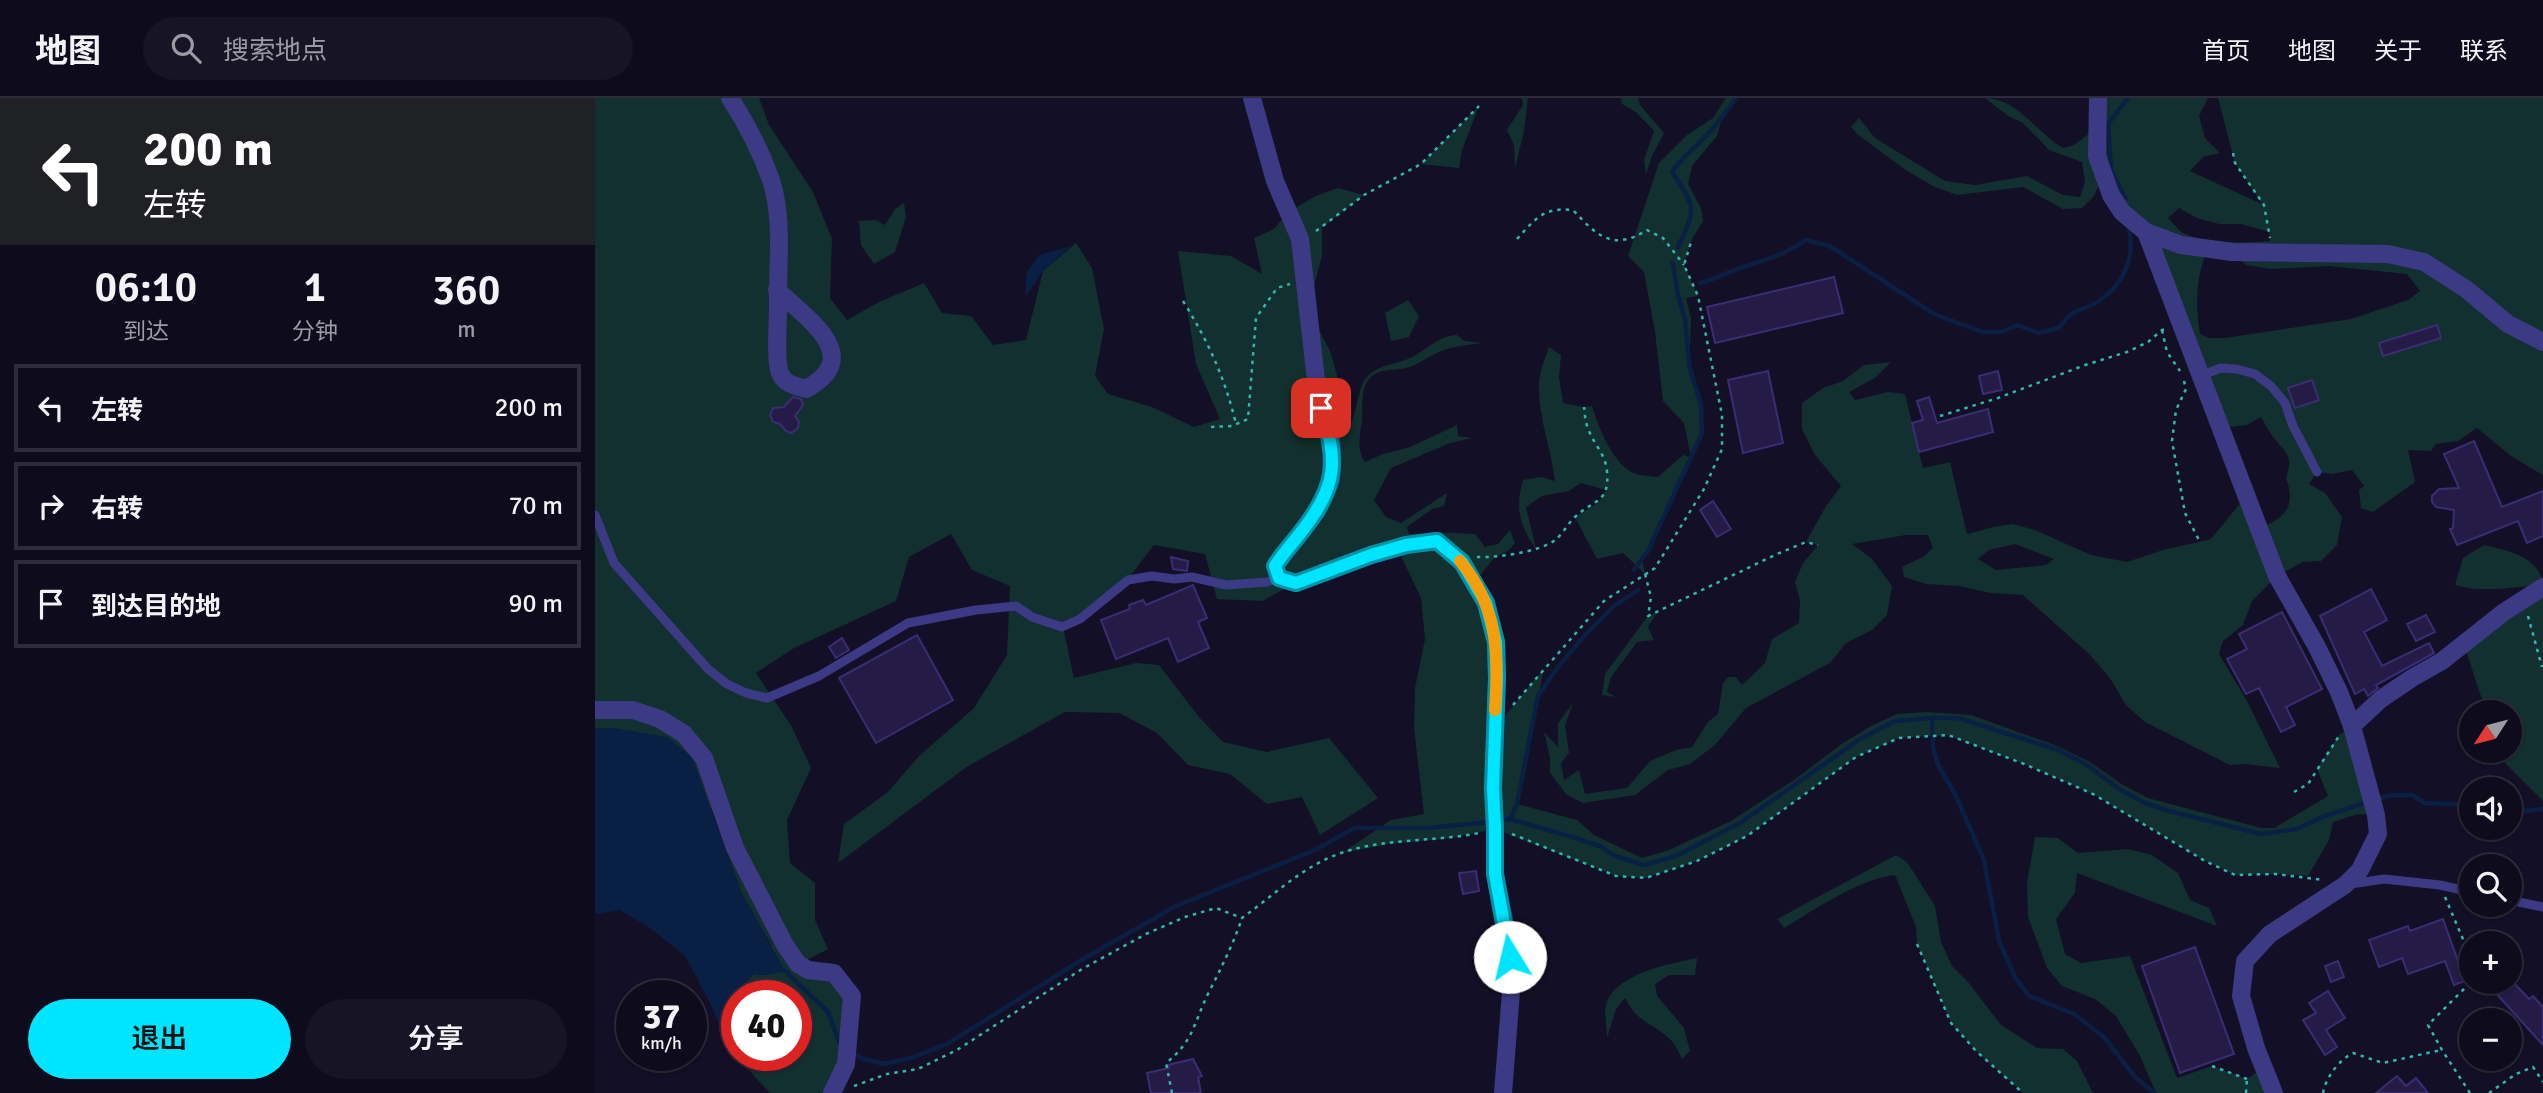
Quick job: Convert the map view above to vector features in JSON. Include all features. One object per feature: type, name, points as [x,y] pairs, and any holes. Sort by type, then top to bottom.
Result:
[{"type":"street","points":[[730,98],[771,181],[777,225],[777,290],[780,373],[789,384],[806,389],[821,381],[831,368],[831,350],[817,325],[777,290]]},
{"type":"street","points":[[1252,98],[1275,181],[1300,239],[1318,394],[1332,444],[1331,480],[1317,510],[1275,566],[1279,578],[1296,583],[1334,567],[1406,545],[1437,541],[1462,562],[1486,603],[1496,642],[1493,788],[1495,874],[1512,979],[1503,1093]]},
{"type":"street","points":[[2098,98],[2097,156],[2111,195],[2122,212],[2146,232],[2181,245],[2232,253],[2388,254],[2424,262],[2466,289],[2508,324],[2543,342]]},
{"type":"street","points":[[2146,232],[2277,576],[2317,647],[2353,726],[2376,815],[2378,834],[2360,870],[2346,885],[2270,934],[2245,961],[2241,996],[2256,1048],[2274,1093]]},
{"type":"street","points":[[2353,726],[2382,699],[2442,661],[2543,587]]},
{"type":"street","points":[[595,710],[633,710],[660,719],[684,734],[703,758],[735,848],[785,945],[799,964],[808,970],[834,973],[852,996],[850,1040],[840,1091]]},
{"type":"lane","points":[[2200,376],[2221,369],[2236,369],[2255,374],[2271,387],[2285,403],[2293,426],[2317,472]]},
{"type":"lane","points":[[595,515],[614,563],[708,668],[727,684],[746,693],[767,698],[819,676],[908,623],[976,610],[1016,606],[1032,617],[1062,627],[1080,619],[1128,580],[1152,576],[1174,579],[1192,577],[1226,585],[1267,582],[1279,578]]},
{"type":"lane","points":[[2346,885],[2384,878],[2459,889]]},
{"type":"lane","points":[[2522,902],[2543,906]]},
{"type":"path","points":[[1300,239],[1322,228],[1364,195],[1421,164],[1479,106]]},
{"type":"path","points":[[2233,153],[2235,163],[2264,205],[2269,226],[2270,252]]},
{"type":"path","points":[[1510,708],[1604,601],[1655,568],[1705,489],[1721,449],[1722,415],[1698,296],[1684,265],[1663,238],[1647,230],[1636,237],[1612,240],[1593,231],[1573,210],[1555,208],[1534,221],[1517,239]]},
{"type":"path","points":[[1684,265],[1692,239]]},
{"type":"path","points":[[1211,427],[1236,424],[1248,419],[1256,318],[1277,288],[1305,279]]},
{"type":"path","points":[[1183,301],[1207,341],[1236,424]]},
{"type":"path","points":[[1940,416],[2127,352],[2148,342],[2162,330],[2182,326]]},
{"type":"path","points":[[2162,330],[2167,352],[2182,374],[2186,389],[2176,410],[2172,441],[2185,513],[2200,542]]},
{"type":"path","points":[[1449,551],[1459,547],[1477,557],[1495,557],[1536,549],[1554,541],[1575,516],[1599,502],[1606,490],[1607,472],[1601,450],[1588,428],[1584,407]]},
{"type":"path","points":[[1645,574],[1651,597],[1648,616],[1777,554],[1806,542],[1818,545]]},
{"type":"path","points":[[2524,600],[2542,667]]},
{"type":"path","points":[[2294,792],[2308,784],[2339,735],[2353,726]]},
{"type":"path","points":[[1172,1093],[1166,1063],[1176,1055],[1196,1027],[1207,997],[1230,953],[1242,918],[1306,869],[1342,853],[1389,844],[1452,838],[1495,823],[1616,876],[1646,878],[1697,862],[1747,836],[1856,757],[1899,738],[1943,735],[2024,764],[2093,794],[2205,861],[2235,875],[2275,873],[2346,885]]},
{"type":"path","points":[[840,1091],[887,1074],[918,1069],[957,1051],[1082,969],[1185,916],[1216,908],[1242,918]]},
{"type":"path","points":[[2451,914],[2459,932]]},
{"type":"path","points":[[1917,944],[1951,1023],[1976,1051],[2022,1093]]},
{"type":"path","points":[[2459,994],[2428,1024],[2470,1093]]},
{"type":"path","points":[[2323,1093],[2325,1085],[2344,1057],[2353,1053],[2383,1063],[2442,1050]]},
{"type":"path","points":[[2212,1066],[2247,1079]]},
{"type":"path","points":[[2489,1093],[2516,1074],[2533,1067],[2543,1080]]},
{"type":"green space","points":[[595,98],[759,98],[769,125],[813,192],[832,239],[830,298],[847,320],[881,301],[924,283],[942,313],[971,316],[993,345],[1026,340],[1043,271],[1076,243],[1092,268],[1104,329],[1095,376],[1108,394],[1152,407],[1194,427],[1220,419],[1196,364],[1178,251],[1231,256],[1262,274],[1254,238],[1274,229],[1288,212],[1316,196],[1338,188],[1364,195],[1322,228],[1322,256],[1308,309],[1330,351],[1351,424],[1359,393],[1371,373],[1410,358],[1439,340],[1451,336],[1457,335],[1464,341],[1482,343],[1444,350],[1410,367],[1374,375],[1365,387],[1359,442],[1365,462],[1410,447],[1457,425],[1458,436],[1472,438],[1450,443],[1391,468],[1374,500],[1386,517],[1401,523],[1447,493],[1444,506],[1432,509],[1407,527],[1409,534],[1475,534],[1485,547],[1498,544],[1510,530],[1515,543],[1509,550],[1495,557],[1474,583],[1486,603],[1495,728],[1544,668],[1517,804],[1577,820],[1594,835],[1642,858],[1669,850],[1731,821],[1873,725],[1897,714],[1927,712],[1971,715],[2057,746],[2090,762],[2123,785],[2148,798],[2261,828],[2274,828],[2328,796],[2317,769],[2339,735],[2352,726],[2376,815],[2358,814],[2333,822],[2329,840],[2308,876],[2235,875],[2205,861],[2093,794],[1947,735],[1899,738],[1856,757],[1747,836],[1697,861],[1646,878],[1616,876],[1495,829],[1452,838],[1389,844],[1342,853],[1391,820],[1424,814],[1414,728],[1415,688],[1425,639],[1421,598],[1397,548],[1296,583],[1262,601],[1217,599],[1205,554],[1154,545],[1127,580],[1063,627],[1074,678],[1136,663],[1159,665],[1199,717],[1223,742],[1267,752],[1329,738],[1378,798],[1320,835],[1302,797],[1267,804],[1230,774],[1188,765],[1157,733],[1119,713],[1065,712],[968,766],[838,863],[844,824],[888,792],[918,757],[974,708],[1007,655],[1010,586],[972,570],[951,534],[909,557],[896,601],[794,648],[756,673],[792,727],[811,768],[787,820],[790,863],[815,883],[815,920],[828,949],[799,964],[834,973],[852,996],[832,1093],[770,1093],[750,1071],[812,1071],[812,980],[748,980],[754,974],[766,975],[771,945],[741,892],[712,810],[614,728],[595,729]]},
{"type":"green space","points":[[1522,98],[1528,98],[1515,168],[1514,145],[1507,130],[1523,105]]},
{"type":"green space","points":[[1621,98],[1638,98],[1640,105],[1664,133],[1646,174],[1644,160],[1654,131],[1637,113],[1622,104]]},
{"type":"green space","points":[[1726,98],[1736,98],[1722,118],[1717,136],[1692,166],[1688,184],[1701,208],[1703,221],[1692,239],[1684,265],[1698,296],[1686,298],[1691,318],[1689,365],[1701,405],[1702,433],[1691,457],[1684,423],[1663,401],[1655,332],[1644,272],[1628,256],[1659,163],[1687,135],[1713,118]]},
{"type":"green space","points":[[1985,98],[2007,104],[2017,110],[2063,148],[2074,145],[2098,127],[2098,98],[2208,98],[2199,116],[2205,138],[2220,153],[2203,157],[2190,171],[2262,204],[2235,163],[2218,98],[2543,98],[2543,475],[2511,456],[2477,428],[2458,441],[2436,444],[2431,451],[2408,450],[2415,482],[2373,512],[2361,508],[2359,490],[2364,486],[2352,470],[2332,474],[2317,472],[2309,484],[2325,493],[2342,517],[2337,545],[2321,561],[2303,562],[2277,576],[2252,601],[2243,625],[2223,641],[2219,654],[2247,701],[2280,768],[2230,765],[2145,722],[2126,705],[2110,678],[2089,654],[2023,595],[1926,584],[1904,577],[1902,567],[1923,557],[1933,548],[1928,535],[1906,535],[1852,544],[1872,559],[1892,586],[1887,615],[1872,630],[1846,643],[1830,663],[1746,708],[1715,745],[1690,764],[1668,770],[1635,795],[1583,803],[1567,795],[1550,773],[1550,758],[1544,732],[1558,747],[1558,723],[1573,703],[1565,725],[1569,753],[1561,763],[1564,780],[1579,770],[1585,794],[1627,788],[1650,761],[1676,750],[1692,747],[1708,722],[1718,714],[1723,683],[1728,677],[1736,677],[1742,685],[1765,663],[1772,639],[1799,623],[1800,601],[1795,582],[1803,563],[1818,545],[1806,542],[1826,506],[1841,486],[1815,455],[1802,429],[1802,403],[1823,388],[1843,381],[1864,365],[1891,362],[1875,378],[1849,392],[1855,400],[1888,392],[1905,394],[1923,468],[1950,462],[1967,534],[2013,524],[2035,530],[2091,555],[2127,562],[2211,539],[2247,495],[2260,528],[2276,520],[2287,510],[2290,496],[2286,478],[2289,460],[2285,451],[2261,417],[2247,425],[2221,428],[2146,232],[2103,176],[2094,196],[2082,208],[2063,209],[2023,187],[1957,195],[1935,187],[1907,171],[1851,127],[1859,118],[1875,138],[1945,181],[1975,185],[2027,176],[2063,195],[2080,197],[2085,182],[2082,162],[2049,150],[2023,123],[2008,116]],"holes":[[[2179,208],[2197,218],[2219,224],[2241,224],[2269,232],[2270,241],[2223,242],[2188,235],[2180,231],[2168,218]],[[2208,249],[2232,252],[2246,265],[2271,269],[2329,266],[2407,274],[2420,291],[2408,300],[2351,319],[2225,338],[2209,338],[2200,334],[2197,313],[2199,280]],[[2015,544],[2054,559],[2046,565],[1996,570],[1978,559],[1989,550]]]},
{"type":"green space","points":[[1479,106],[1462,150],[1459,168],[1421,164]]},
{"type":"green space","points":[[904,203],[906,217],[895,252],[874,264],[861,245],[859,221],[876,220],[885,225],[895,209]]},
{"type":"green space","points":[[1408,300],[1419,316],[1409,337],[1391,341],[1385,313]]},
{"type":"green space","points":[[1549,347],[1561,355],[1559,377],[1563,403],[1592,406],[1608,445],[1628,470],[1639,475],[1658,477],[1683,455],[1690,458],[1642,559],[1645,574],[1623,553],[1597,559],[1575,517],[1599,502],[1606,490],[1581,483],[1569,491],[1542,496],[1526,507],[1536,549],[1522,524],[1519,499],[1523,480],[1542,477],[1555,481],[1539,396],[1540,375]]},
{"type":"green space","points":[[2484,545],[2512,552],[2529,561],[2541,575],[2543,585],[2474,589],[2455,585],[2463,558]]},
{"type":"green space","points":[[2543,587],[2543,801],[2522,777],[2505,763],[2522,763],[2522,700],[2483,700],[2464,644]]},
{"type":"green space","points":[[1658,611],[1648,627],[1654,640],[1637,642],[1611,677],[1607,692],[1616,697],[1602,695],[1605,674],[1648,616]]},
{"type":"green space","points":[[2035,837],[2058,838],[2078,853],[2128,849],[2152,855],[2178,873],[2190,900],[2209,908],[2217,926],[2077,873],[2075,893],[2056,919],[2065,954],[2081,963],[2130,956],[2177,1078],[2212,1066],[2247,1079],[2264,1067],[2274,1093],[2156,1093],[2140,1056],[2116,1016],[2095,999],[2062,986],[2047,968],[2028,917],[2027,882]]},
{"type":"green space","points":[[1896,855],[1907,862],[1935,906],[1941,942],[1952,966],[2001,1025],[2037,1048],[2063,1049],[2077,1061],[2093,1093],[2023,1093],[1976,1051],[1951,1023],[1917,944],[1916,927],[1895,875],[1853,888],[1784,928],[1777,919]]},
{"type":"green space","points":[[1697,958],[1695,975],[1669,975],[1655,984],[1657,996],[1684,1028],[1690,1051],[1682,1059],[1669,1038],[1636,1014],[1625,998],[1616,1009],[1607,1038],[1606,1005],[1611,994],[1620,985],[1645,972]]},
{"type":"water","points":[[1071,246],[1043,271],[1025,297],[1027,272],[1039,255]]},
{"type":"water","points":[[614,728],[667,737],[692,757],[741,892],[785,971],[766,975],[754,974],[747,980],[721,980],[721,1029],[707,997],[707,980],[698,980],[685,956],[653,930],[620,910],[595,914],[595,729]]},
{"type":"building","points":[[1834,277],[1843,313],[1715,343],[1707,307]]},
{"type":"building","points":[[2437,325],[2441,338],[2383,356],[2379,343]]},
{"type":"building","points":[[1768,371],[1783,443],[1743,453],[1728,380]]},
{"type":"building","points":[[1998,371],[2002,390],[1983,394],[1979,376]]},
{"type":"building","points":[[2312,380],[2319,400],[2295,408],[2288,388]]},
{"type":"building","points":[[793,397],[801,399],[803,405],[795,416],[799,422],[798,428],[791,433],[773,422],[770,415],[773,408],[784,407]]},
{"type":"building","points":[[1929,397],[1937,423],[1988,409],[1993,432],[1919,452],[1912,423],[1923,420],[1917,401]]},
{"type":"building","points":[[2474,441],[2502,507],[2543,491],[2543,536],[2527,543],[2518,521],[2457,545],[2450,529],[2453,528],[2454,510],[2436,507],[2432,496],[2439,489],[2459,488],[2444,454]]},
{"type":"building","points":[[1713,501],[1731,529],[1717,537],[1700,510]]},
{"type":"building","points":[[1171,557],[1188,561],[1187,571],[1173,569]]},
{"type":"building","points":[[1193,585],[1207,618],[1198,622],[1209,648],[1178,662],[1168,638],[1116,659],[1101,620],[1130,609],[1129,605],[1143,600],[1146,605]]},
{"type":"building","points":[[2371,589],[2387,620],[2364,632],[2382,666],[2429,643],[2434,653],[2376,685],[2378,688],[2368,696],[2364,689],[2355,694],[2320,616]]},
{"type":"building","points":[[2282,612],[2322,689],[2286,707],[2295,725],[2281,732],[2259,688],[2246,694],[2227,659],[2247,649],[2239,634]]},
{"type":"building","points":[[2426,615],[2435,632],[2416,641],[2407,624]]},
{"type":"building","points":[[917,635],[953,700],[876,743],[839,678]]},
{"type":"building","points":[[842,638],[849,650],[836,658],[829,647]]},
{"type":"building","points":[[1476,871],[1479,891],[1463,894],[1459,873]]},
{"type":"building","points":[[2443,919],[2459,964],[2459,983],[2454,985],[2445,961],[2408,974],[2402,958],[2379,967],[2369,940],[2408,926],[2410,931]]},
{"type":"building","points":[[2195,947],[2234,1054],[2180,1073],[2142,966]]},
{"type":"building","points":[[2338,961],[2344,977],[2331,982],[2325,966]]},
{"type":"building","points":[[2328,991],[2345,1018],[2326,1030],[2337,1047],[2325,1055],[2303,1020],[2316,1013],[2309,1003]]},
{"type":"building","points":[[2522,992],[2529,999],[2533,996],[2543,1007],[2543,1045],[2522,1022],[2522,1008],[2509,1008],[2497,994],[2522,994]]},
{"type":"building","points":[[1193,1059],[1202,1076],[1198,1077],[1201,1093],[1151,1093],[1147,1073]]},
{"type":"building","points":[[2397,1076],[2406,1086],[2416,1078],[2428,1093],[2376,1093]]},
{"type":"waterway","points":[[1679,242],[1678,247],[1691,215],[1691,208],[1686,194],[1672,172],[1714,127],[1736,98]]},
{"type":"waterway","points":[[2125,198],[2111,170],[2108,124],[2128,98]]},
{"type":"waterway","points":[[1700,283],[1776,256],[1806,240],[1830,246],[1934,314],[1982,332],[2001,332],[2018,325],[2038,333],[2059,328],[2070,315],[2093,305],[2115,286],[2129,259],[2129,228]]},
{"type":"waterway","points":[[1634,570],[1648,551],[1702,433],[1701,405],[1689,365],[1685,319],[1673,263]]},
{"type":"waterway","points":[[1510,819],[1517,804],[1538,696],[1585,635],[1614,606],[1638,590]]},
{"type":"waterway","points":[[1932,718],[1933,748],[1938,765],[1954,792],[1984,860],[1999,941],[2016,979],[2029,996],[2074,1014],[2104,1037],[2135,1077],[2154,1093]]},
{"type":"waterway","points":[[1499,821],[1510,819],[1569,836],[1644,865],[1676,856],[1740,823],[1860,739],[1895,721],[1932,718],[1958,718],[2058,750],[2087,765],[2119,789],[2145,803],[2261,834],[2297,829],[2322,817],[2367,802]]},
{"type":"waterway","points":[[2376,799],[2412,795],[2425,803],[2459,804]]},
{"type":"waterway","points":[[2522,811],[2543,809]]},
{"type":"waterway","points":[[853,1053],[863,1059],[885,1064],[914,1057],[947,1044],[1083,959],[1176,906],[1315,850],[1354,828],[1428,828],[1490,822]]},
{"type":"waterway","points":[[785,971],[828,1012],[840,1044]]},
{"type":"slow traffic","points":[[1460,561],[1486,603],[1496,642],[1495,710]]},
{"type":"route","points":[[1321,408],[1332,444],[1331,480],[1317,510],[1275,566],[1279,578],[1296,583],[1371,555],[1406,545],[1437,541],[1462,562],[1486,603],[1496,642],[1493,788],[1495,874],[1510,957]]}]
